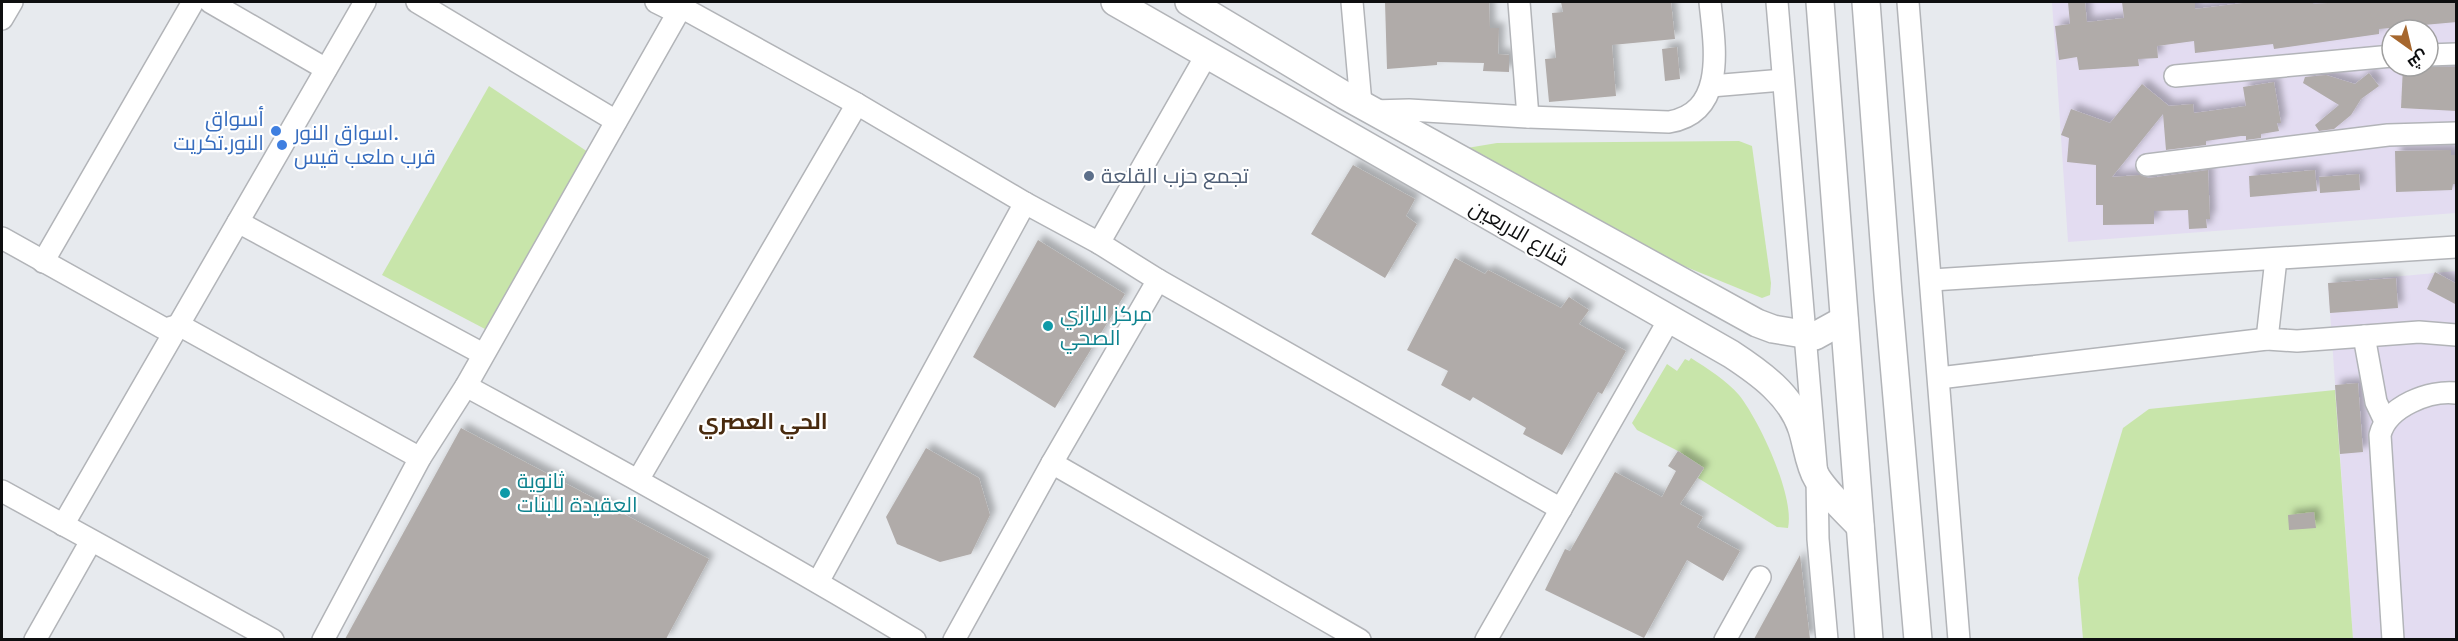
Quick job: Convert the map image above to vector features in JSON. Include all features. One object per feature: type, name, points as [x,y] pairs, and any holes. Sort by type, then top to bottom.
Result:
[{"type":"main road","name":"شارع الاربعين","points":[[1115,2],[1670,318],[1758,371],[1793,409],[1801,426],[1816,477],[1860,526]]},
{"type":"main road","name":"شارع الاربعين","points":[[1189,2],[1359,103],[1757,323],[1773,329],[1815,336],[1844,320]]},
{"type":"main road","points":[[1820,2],[1869,639]]},
{"type":"main road","points":[[1866,2],[1888,294],[1918,639]]},
{"type":"main road","points":[[1326,123],[1359,103]]},
{"type":"street","points":[[2,19],[12,2]]},
{"type":"street","points":[[43,262],[193,2]]},
{"type":"street","points":[[210,2],[326,69]]},
{"type":"street","points":[[63,525],[365,2]]},
{"type":"street","points":[[417,2],[616,121]]},
{"type":"street","points":[[656,2],[668,8],[682,4],[1025,203],[1099,243],[1158,280],[1561,508]]},
{"type":"street","points":[[1352,2],[1359,103],[1409,110],[1669,122],[1680,120],[1698,107],[1712,86],[1715,55],[1710,2]]},
{"type":"street","points":[[1519,2],[1528,117]]},
{"type":"street","points":[[1777,2],[1827,639]]},
{"type":"street","points":[[1908,2],[1959,639]]},
{"type":"street","points":[[323,639],[420,458],[466,386],[682,4]]},
{"type":"street","points":[[1099,243],[1207,54]]},
{"type":"street","points":[[2440,55],[2457,54]]},
{"type":"street","points":[[2175,76],[2380,57]]},
{"type":"street","points":[[1712,86],[1783,80]]},
{"type":"street","points":[[638,480],[857,104]]},
{"type":"street","points":[[2147,165],[2388,135],[2457,133]]},
{"type":"street","points":[[818,582],[1025,203]]},
{"type":"street","points":[[238,222],[483,354]]},
{"type":"street","points":[[2,238],[165,329],[179,325],[420,458]]},
{"type":"street","points":[[1932,280],[2457,247]]},
{"type":"street","points":[[2267,339],[2276,259]]},
{"type":"street","points":[[954,639],[1158,280]]},
{"type":"street","points":[[1486,639],[1670,318]]},
{"type":"street","points":[[1939,378],[2267,339],[2297,341],[2420,332],[2457,335]]},
{"type":"street","points":[[2364,336],[2376,402],[2385,421]]},
{"type":"street","points":[[466,386],[638,480],[915,639]]},
{"type":"street","points":[[2393,639],[2380,435],[2385,421],[2404,406],[2421,398],[2445,392],[2457,393]]},
{"type":"street","points":[[1052,463],[1360,639]]},
{"type":"street","points":[[2,491],[273,639]]},
{"type":"street","points":[[35,639],[91,541]]},
{"type":"street","points":[[1725,639],[1760,577]]},
{"type":"shaded area","points":[[2052,2],[2456,2],[2456,213],[2068,242]]},
{"type":"shaded area","points":[[2456,271],[2456,639],[2353,639],[2328,283]]},
{"type":"green space","points":[[489,86],[588,152],[485,329],[382,275]]},
{"type":"green space","points":[[1739,141],[1752,146],[1771,283],[1770,295],[1762,298],[1674,262],[1461,149],[1497,143]]},
{"type":"green space","points":[[1691,358],[1734,390],[1756,422],[1781,478],[1789,514],[1788,528],[1777,527],[1698,478],[1704,468],[1678,451],[1637,430],[1632,423],[1667,364],[1677,371],[1685,359],[1689,361]]},
{"type":"green space","points":[[2335,390],[2353,639],[2083,639],[2078,578],[2123,428],[2149,409]]},
{"type":"building","points":[[1385,2],[1489,2],[1490,28],[1499,28],[1498,54],[1509,55],[1509,72],[1483,71],[1484,63],[1437,62],[1437,65],[1387,69]]},
{"type":"building","points":[[1561,2],[1671,2],[1675,39],[1612,45],[1616,96],[1549,102],[1545,59],[1556,58],[1552,13],[1563,12]]},
{"type":"building","points":[[2068,2],[2085,2],[2087,22],[2124,18],[2122,2],[2195,2],[2195,9],[2251,2],[2313,2],[2313,4],[2457,2],[2457,22],[2440,24],[2440,18],[2380,18],[2379,34],[2274,49],[2273,44],[2195,53],[2194,41],[2157,46],[2158,58],[2138,59],[2139,66],[2079,70],[2077,57],[2059,60],[2055,26],[2070,24]]},
{"type":"building","points":[[1677,47],[1680,79],[1665,81],[1662,49]]},
{"type":"building","points":[[2440,67],[2457,67],[2457,111],[2401,108],[2402,78],[2440,78]]},
{"type":"building","points":[[2369,73],[2379,86],[2361,99],[2351,115],[2334,129],[2319,131],[2315,125],[2339,105],[2303,83],[2305,77],[2326,75],[2355,84]]},
{"type":"building","points":[[2274,82],[2281,123],[2277,123],[2279,131],[2261,134],[2261,138],[2246,140],[2246,136],[2241,136],[2206,141],[2206,145],[2166,150],[2163,114],[2112,177],[2140,175],[2149,178],[2208,170],[2210,219],[2206,219],[2207,228],[2189,229],[2188,210],[2154,211],[2154,224],[2103,225],[2103,205],[2096,205],[2096,165],[2067,162],[2069,138],[2061,135],[2071,109],[2110,123],[2142,84],[2169,106],[2193,104],[2194,113],[2246,106],[2243,87]]},
{"type":"building","points":[[2451,150],[2451,155],[2457,155],[2457,184],[2453,184],[2452,190],[2396,192],[2395,151]]},
{"type":"building","points":[[1353,165],[1415,199],[1406,216],[1417,224],[1385,278],[1311,234]]},
{"type":"building","points":[[2315,170],[2317,191],[2250,197],[2249,176]]},
{"type":"building","points":[[2359,174],[2360,190],[2320,193],[2319,177]]},
{"type":"building","name":"مركز الرازي الصحي","points":[[1038,240],[1125,294],[1055,408],[973,357]]},
{"type":"building","points":[[1455,258],[1485,274],[1488,270],[1561,308],[1569,297],[1589,310],[1579,324],[1626,351],[1602,394],[1598,392],[1562,455],[1523,434],[1526,428],[1473,397],[1470,401],[1441,385],[1448,371],[1407,350]]},
{"type":"building","points":[[2435,272],[2457,284],[2457,305],[2427,289]]},
{"type":"building","points":[[2396,278],[2398,308],[2330,313],[2328,283]]},
{"type":"building","points":[[2358,383],[2363,452],[2340,454],[2335,385]]},
{"type":"building","name":"ثانوية العقيدة للبنات","points":[[461,428],[709,559],[666,639],[345,639]]},
{"type":"building","points":[[926,448],[979,478],[990,515],[971,554],[940,562],[897,544],[886,517]]},
{"type":"building","points":[[1678,451],[1704,468],[1680,504],[1703,517],[1697,527],[1740,551],[1723,581],[1687,560],[1644,638],[1545,590],[1565,549],[1570,551],[1615,472],[1662,497],[1676,471],[1668,466]]},
{"type":"building","points":[[2314,512],[2316,528],[2289,530],[2288,515]]},
{"type":"building","points":[[1800,555],[1810,639],[1754,639]]},
{"type":"place","name":"أسواق النور.تكريت","points":[[276,131]]},
{"type":"place","name":"اسواق النور. قرب ملعب قيس","points":[[282,145]]},
{"type":"place","name":"تجمع حزب القلعة","points":[[1089,176]]},
{"type":"place","name":"مركز الرازي الصحي","points":[[1048,326]]},
{"type":"place","name":"ثانوية العقيدة للبنات","points":[[505,493]]},
{"type":"district","name":"الحي العصري","points":[[763,421]]}]
